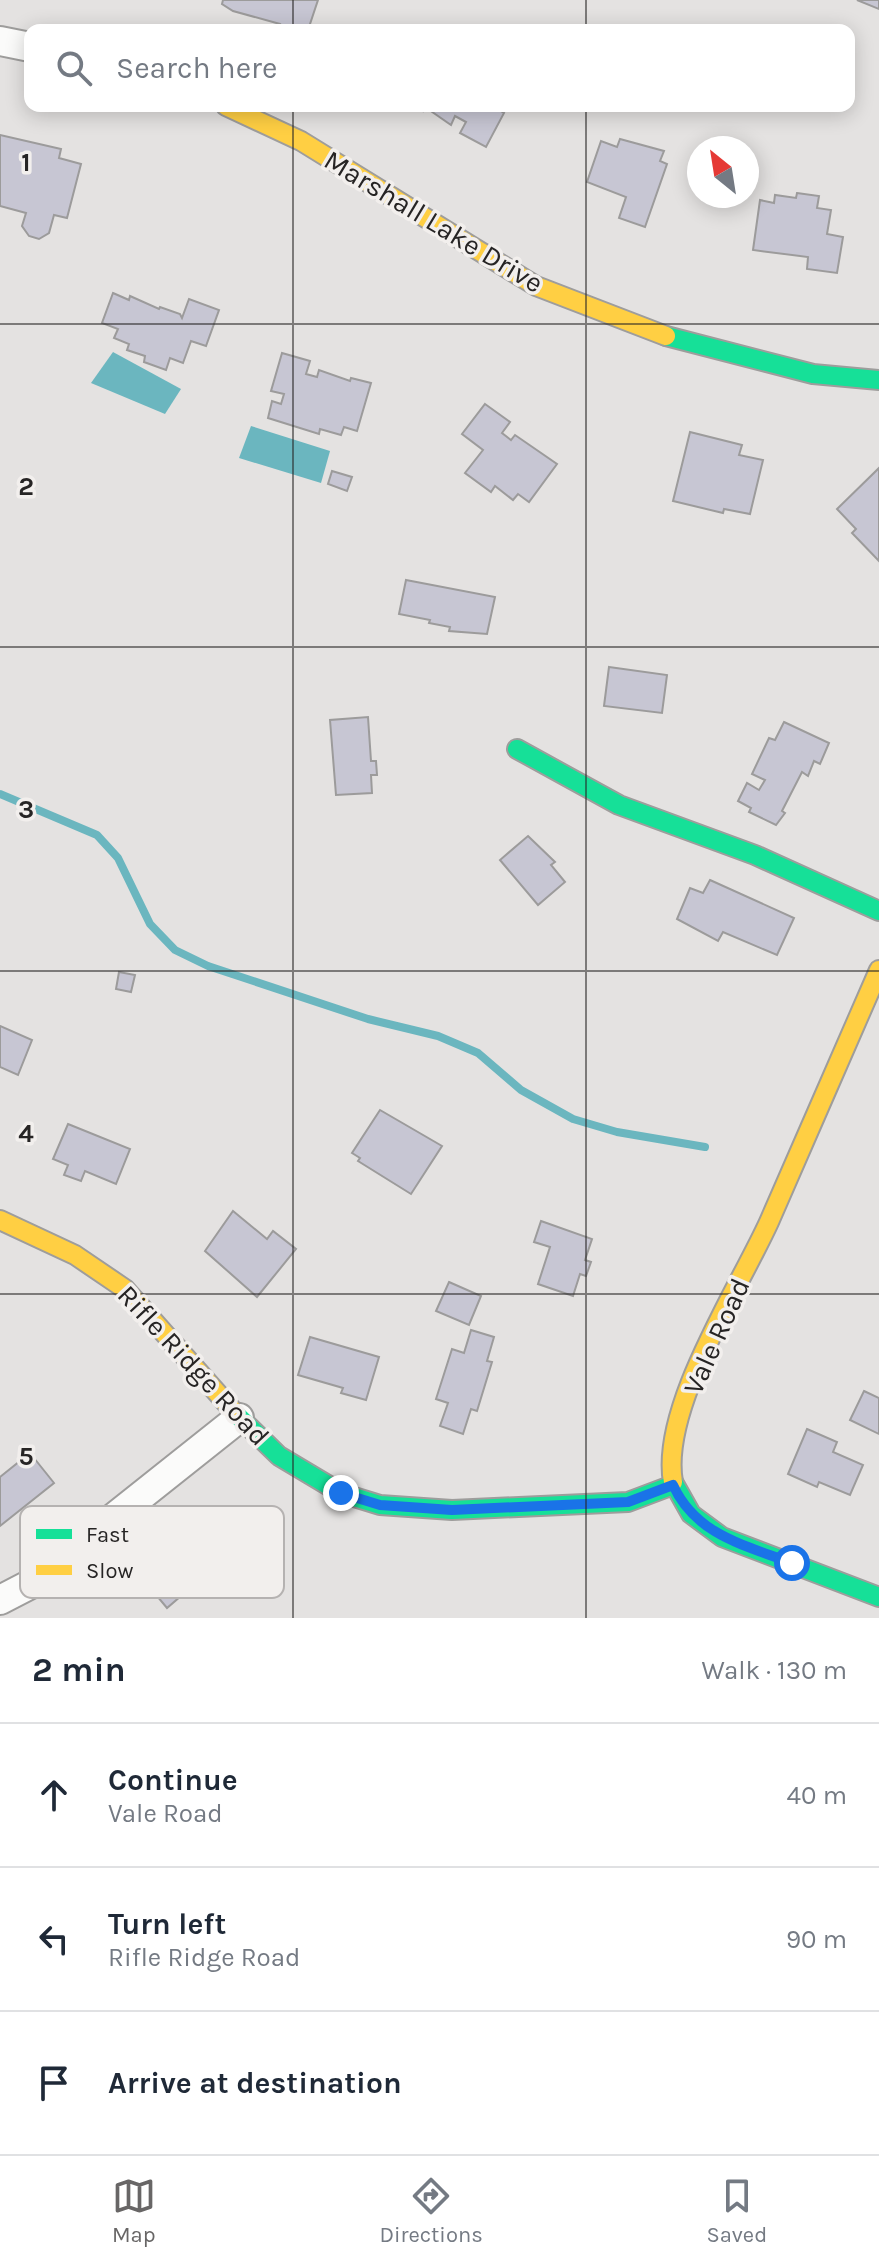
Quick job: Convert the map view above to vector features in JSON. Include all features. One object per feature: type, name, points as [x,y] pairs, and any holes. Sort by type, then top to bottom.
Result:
[{"type":"street","points":[[0,41],[24,46]]},
{"type":"street","name":"Marshall Lake Drive","points":[[239,112],[301,141],[536,286],[671,338],[813,374],[879,380]]},
{"type":"street","points":[[517,749],[619,805],[755,855],[879,911]]},
{"type":"street","name":"Vale Road","points":[[673,1485],[671,1454],[694,1382],[879,970]]},
{"type":"street","name":"Rifle Ridge Road","points":[[0,1220],[75,1255],[125,1289],[239,1418],[279,1456],[341,1493],[380,1505],[452,1510],[628,1502],[673,1485]]},
{"type":"street","points":[[128,1506],[239,1418]]},
{"type":"street","points":[[673,1485],[683,1506],[699,1523],[722,1537],[879,1597]]},
{"type":"street","points":[[0,1600],[20,1590]]},
{"type":"water","points":[[113,352],[181,389],[165,414],[91,383]]},
{"type":"water","points":[[251,426],[330,451],[321,483],[239,458]]},
{"type":"building","points":[[223,0],[318,0],[310,24],[280,24],[233,11],[222,4]]},
{"type":"building","points":[[857,0],[879,0],[879,9]]},
{"type":"building","points":[[432,112],[504,113],[486,147],[460,133],[466,122],[455,116],[451,125]]},
{"type":"building","points":[[0,135],[61,149],[59,158],[81,164],[67,218],[54,215],[49,233],[39,239],[29,236],[22,226],[26,213],[0,206]]},
{"type":"building","points":[[620,139],[664,151],[660,161],[667,164],[645,227],[619,218],[626,197],[587,182],[601,141],[617,147]]},
{"type":"building","points":[[797,193],[819,196],[817,208],[831,210],[827,234],[843,237],[837,273],[807,269],[808,257],[753,250],[760,200],[774,203],[775,195],[796,198]]},
{"type":"building","points":[[113,293],[180,314],[182,318],[189,299],[219,310],[206,346],[191,341],[183,363],[170,358],[166,370],[144,362],[145,356],[127,350],[129,344],[114,338],[118,329],[102,323]]},
{"type":"building","points":[[282,353],[310,361],[306,374],[317,377],[319,370],[350,381],[351,378],[371,383],[357,431],[344,427],[341,435],[320,429],[319,434],[268,418],[272,401],[281,404],[284,394],[271,391]]},
{"type":"building","points":[[485,404],[510,422],[502,433],[511,440],[515,435],[557,464],[529,502],[518,494],[513,500],[495,486],[491,492],[465,473],[483,450],[462,434]]},
{"type":"building","points":[[690,432],[742,445],[739,455],[763,460],[750,514],[724,509],[723,513],[673,501]]},
{"type":"building","points":[[879,468],[879,561],[852,533],[856,529],[837,509]]},
{"type":"building","points":[[332,471],[352,477],[347,491],[328,484]]},
{"type":"building","points":[[406,580],[495,597],[487,634],[449,631],[450,627],[429,623],[430,620],[399,614]]},
{"type":"building","points":[[609,667],[667,675],[662,713],[604,706]]},
{"type":"building","points":[[368,717],[371,761],[376,761],[377,775],[371,775],[372,793],[336,795],[330,720]]},
{"type":"building","points":[[784,722],[829,743],[820,764],[814,761],[808,776],[802,772],[782,811],[785,813],[776,825],[749,812],[751,808],[738,801],[747,783],[759,790],[765,780],[752,774],[769,738],[775,740]]},
{"type":"building","points":[[528,836],[555,862],[551,865],[565,882],[538,905],[500,860]]},
{"type":"building","points":[[710,880],[794,918],[777,955],[723,932],[718,941],[677,919],[690,888],[703,893]]},
{"type":"building","points":[[119,972],[135,975],[131,992],[116,989]]},
{"type":"building","points":[[0,1026],[32,1040],[18,1075],[0,1067]]},
{"type":"building","points":[[380,1110],[442,1146],[411,1194],[358,1161],[360,1158],[352,1153]]},
{"type":"building","points":[[68,1124],[130,1149],[116,1184],[85,1171],[81,1181],[64,1175],[68,1165],[53,1159]]},
{"type":"building","points":[[233,1211],[267,1239],[273,1231],[296,1249],[257,1297],[205,1251]]},
{"type":"building","points":[[541,1221],[592,1239],[585,1260],[591,1262],[586,1276],[580,1274],[573,1296],[538,1284],[550,1247],[534,1242]]},
{"type":"building","points":[[449,1282],[481,1296],[469,1325],[436,1311]]},
{"type":"building","points":[[471,1330],[494,1337],[487,1361],[492,1362],[477,1411],[471,1409],[463,1434],[440,1426],[448,1403],[436,1399],[452,1349],[464,1353]]},
{"type":"building","points":[[310,1337],[379,1357],[366,1400],[341,1393],[343,1388],[298,1375]]},
{"type":"building","points":[[864,1391],[879,1398],[879,1434],[850,1420]]},
{"type":"building","points":[[807,1429],[837,1442],[833,1452],[863,1465],[850,1495],[819,1482],[817,1487],[788,1474]]},
{"type":"building","points":[[30,1453],[54,1483],[25,1506],[20,1506],[20,1510],[0,1526],[0,1477]]},
{"type":"building","points":[[159,1598],[179,1598],[167,1608]]},
{"type":"waterway","points":[[0,794],[97,835],[118,858],[150,924],[175,950],[208,966],[368,1019],[438,1036],[478,1053],[521,1090],[573,1119],[617,1132],[705,1147]]},
{"type":"traffic: fast","points":[[666,336],[813,374],[879,380]]},
{"type":"traffic: fast","points":[[517,749],[619,805],[755,855],[879,911]]},
{"type":"traffic: fast","points":[[235,1413],[279,1456],[341,1493],[380,1505],[452,1510],[628,1502],[673,1485]]},
{"type":"traffic: fast","points":[[673,1482],[691,1514],[722,1537],[879,1597]]},
{"type":"traffic: slow","points":[[239,112],[301,141],[536,286],[666,336]]},
{"type":"traffic: slow","points":[[673,1482],[672,1453],[689,1386],[769,1222],[879,970]]},
{"type":"traffic: slow","points":[[0,1220],[75,1255],[125,1289],[235,1413]]},
{"type":"route","points":[[341,1493],[380,1505],[452,1510],[628,1502],[673,1485],[683,1506],[699,1523],[722,1537],[792,1563]]}]
